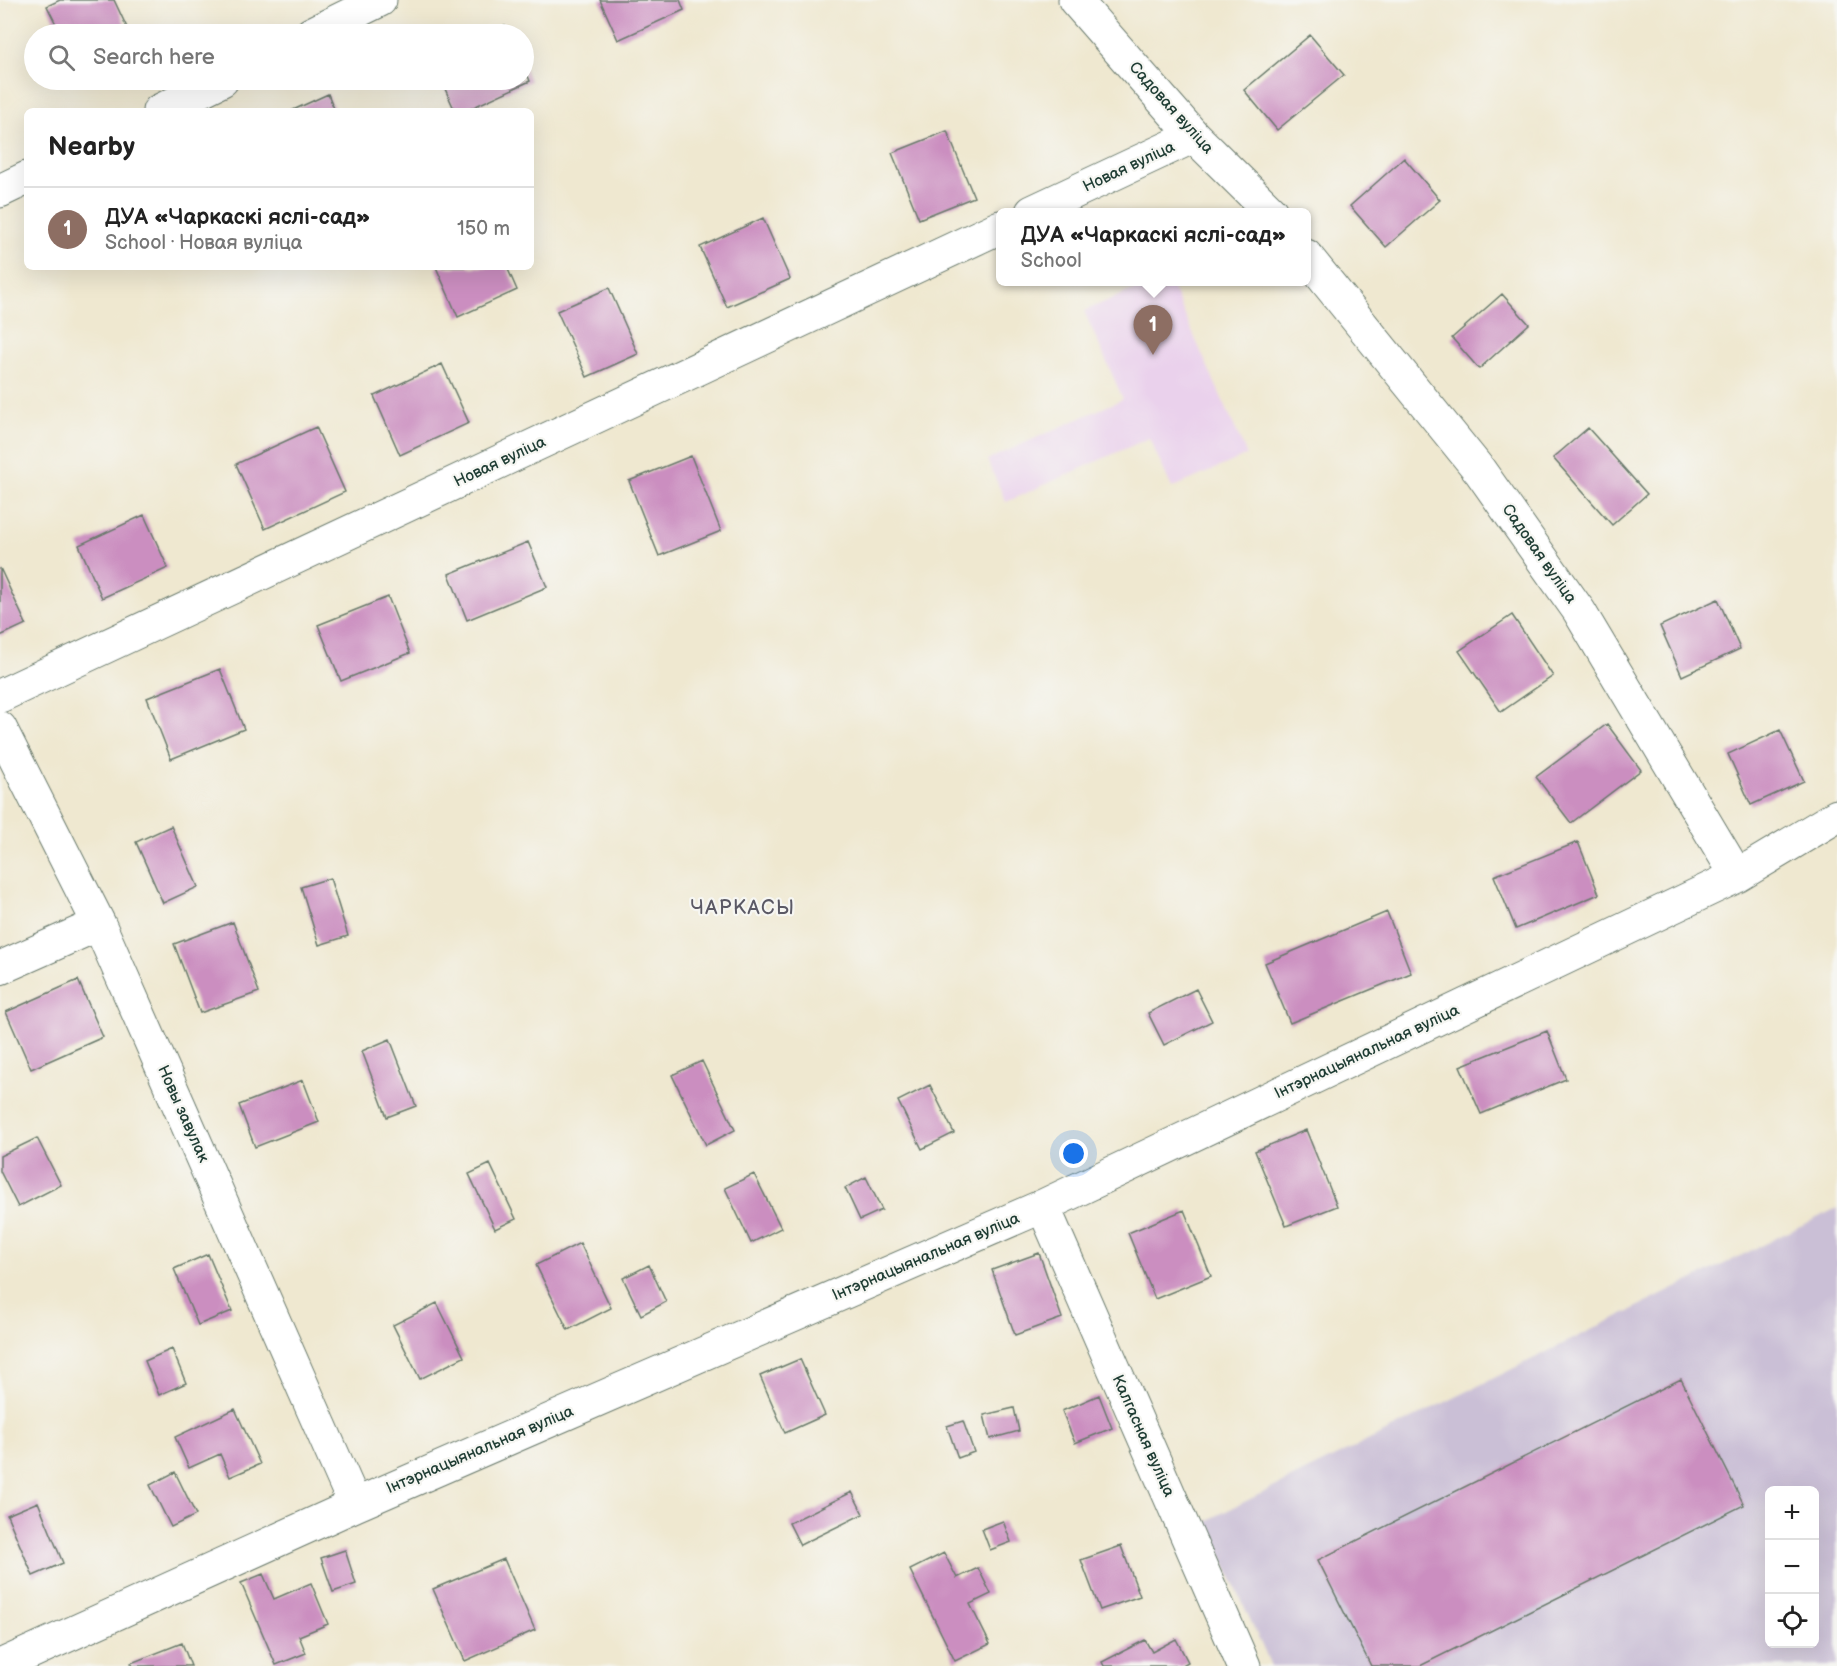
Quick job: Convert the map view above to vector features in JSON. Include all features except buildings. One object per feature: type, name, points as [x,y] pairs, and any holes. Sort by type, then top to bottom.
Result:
[{"type":"street","points":[[331,24],[380,0]]},
{"type":"street","name":"Садовая вуліца","points":[[1075,0],[1194,136],[1266,208]]},
{"type":"street","points":[[165,108],[202,90]]},
{"type":"street","name":"Новая вуліца","points":[[1043,208],[1194,136]]},
{"type":"street","points":[[0,191],[24,179]]},
{"type":"street","name":"Новая вуліца","points":[[0,696],[996,229]]},
{"type":"street","name":"Садовая вуліца","points":[[1311,262],[1480,471],[1579,610],[1737,876]]},
{"type":"street","name":"Новы завулак","points":[[0,728],[99,924],[355,1505]]},
{"type":"street","name":"Інтэрнацыянальная вуліца","points":[[0,1666],[54,1655],[355,1505],[1043,1206],[1737,876],[1837,816]]},
{"type":"street","points":[[0,968],[99,924]]},
{"type":"street","name":"Калгасная вуліца","points":[[1043,1206],[1244,1666]]},
{"type":"shaded area","points":[[1142,286],[1172,286],[1247,455],[1172,488],[1149,438],[1006,502],[987,460],[1123,399],[1084,311]]},
{"type":"shaded area","points":[[1837,1208],[1837,1666],[1271,1666],[1206,1521]]},
{"type":"place","name":"ДУА «Чаркаскі яслі-сад»","points":[[1153,355]]},
{"type":"district","name":"ЧАРКАСЫ","points":[[743,908]]}]
